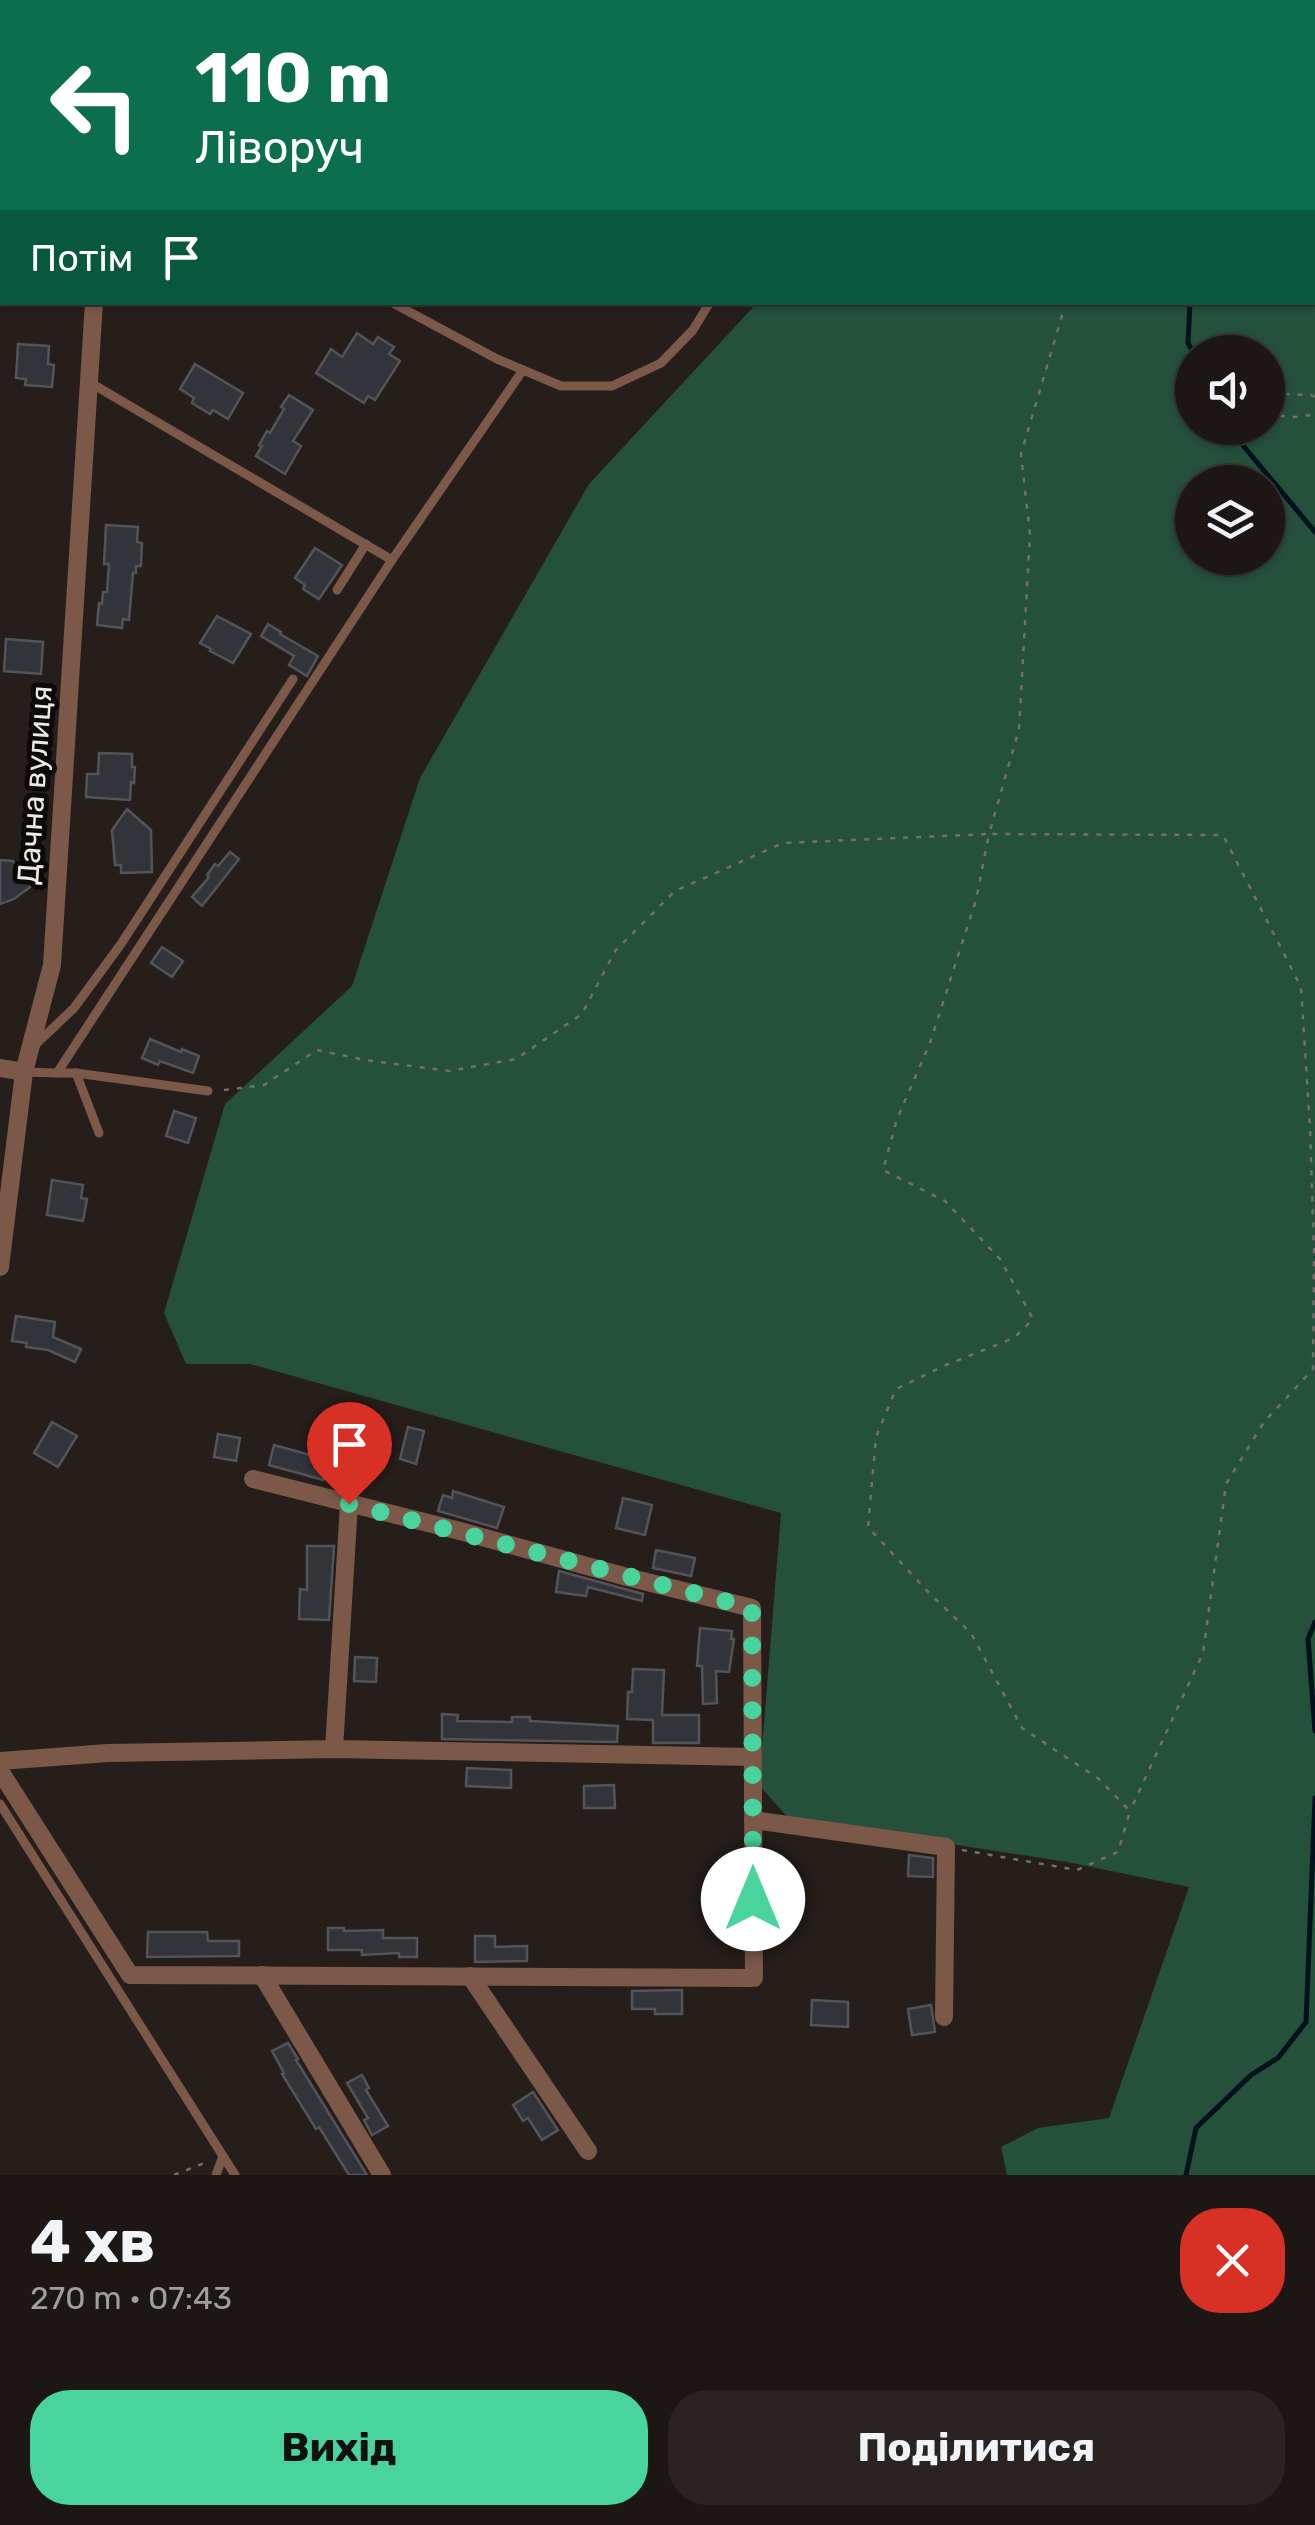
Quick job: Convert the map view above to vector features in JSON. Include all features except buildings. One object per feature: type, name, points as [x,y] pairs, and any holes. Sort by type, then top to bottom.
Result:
[{"type":"street","name":"Дачна вулиця","points":[[0,1268],[24,1072],[52,965],[94,305]]},
{"type":"street","points":[[0,1068],[24,1072]]},
{"type":"street","points":[[0,1771],[130,1975],[754,1978],[752,1608],[252,1479]]},
{"type":"street","points":[[334,1749],[349,1504]]},
{"type":"street","points":[[0,1761],[108,1754],[334,1749],[752,1757]]},
{"type":"street","points":[[752,1820],[946,1847],[944,2018]]},
{"type":"street","points":[[262,1975],[382,2175]]},
{"type":"street","points":[[470,1976],[588,2151]]},
{"type":"lane","points":[[397,305],[496,359],[561,386],[612,386],[661,363],[693,330],[708,305]]},
{"type":"lane","points":[[56,1073],[392,560],[523,370]]},
{"type":"lane","points":[[89,382],[392,560]]},
{"type":"lane","points":[[337,590],[366,544]]},
{"type":"lane","points":[[30,1050],[74,1008],[121,944],[293,679]]},
{"type":"lane","points":[[24,1072],[76,1073],[208,1092]]},
{"type":"lane","points":[[76,1073],[98,1133]]},
{"type":"lane","points":[[0,1804],[235,2175]]},
{"type":"lane","points":[[216,2175],[223,2156]]},
{"type":"path","points":[[1065,305],[1021,454],[1030,535],[1019,729],[976,900],[930,1044],[897,1119],[882,1170],[944,1201],[1000,1259],[1033,1319],[1014,1338],[896,1389],[876,1437],[868,1527],[971,1633],[1022,1728],[1100,1779],[1130,1811]]},
{"type":"path","points":[[1315,396],[1282,394],[1272,398],[1271,408],[1277,416],[1285,418],[1315,415]]},
{"type":"path","points":[[208,1092],[264,1086],[318,1050],[449,1071],[516,1059],[582,1014],[615,950],[676,892],[783,843],[990,834],[1224,835],[1301,987],[1314,1233],[1313,1368],[1264,1422],[1226,1484],[1203,1654],[1130,1811],[1118,1852],[1078,1870],[946,1847]]},
{"type":"path","points":[[174,2175],[223,2156]]},
{"type":"green space","points":[[755,305],[1315,305],[1315,2175],[1007,2175],[1001,2147],[1038,2128],[1109,2118],[1189,1887],[1067,1862],[789,1819],[759,1785],[781,1513],[250,1364],[186,1364],[164,1313],[225,1104],[352,986],[420,778],[589,484]]},
{"type":"waterway","points":[[1188,335],[1190,305]]},
{"type":"waterway","points":[[1243,445],[1315,532]]},
{"type":"waterway","points":[[1315,1622],[1308,1639],[1315,1731]]},
{"type":"waterway","points":[[1186,2175],[1196,2128],[1251,2075],[1278,2058],[1306,2022],[1315,1798]]},
{"type":"route","points":[[349,1504],[752,1608],[753,1899]]}]
